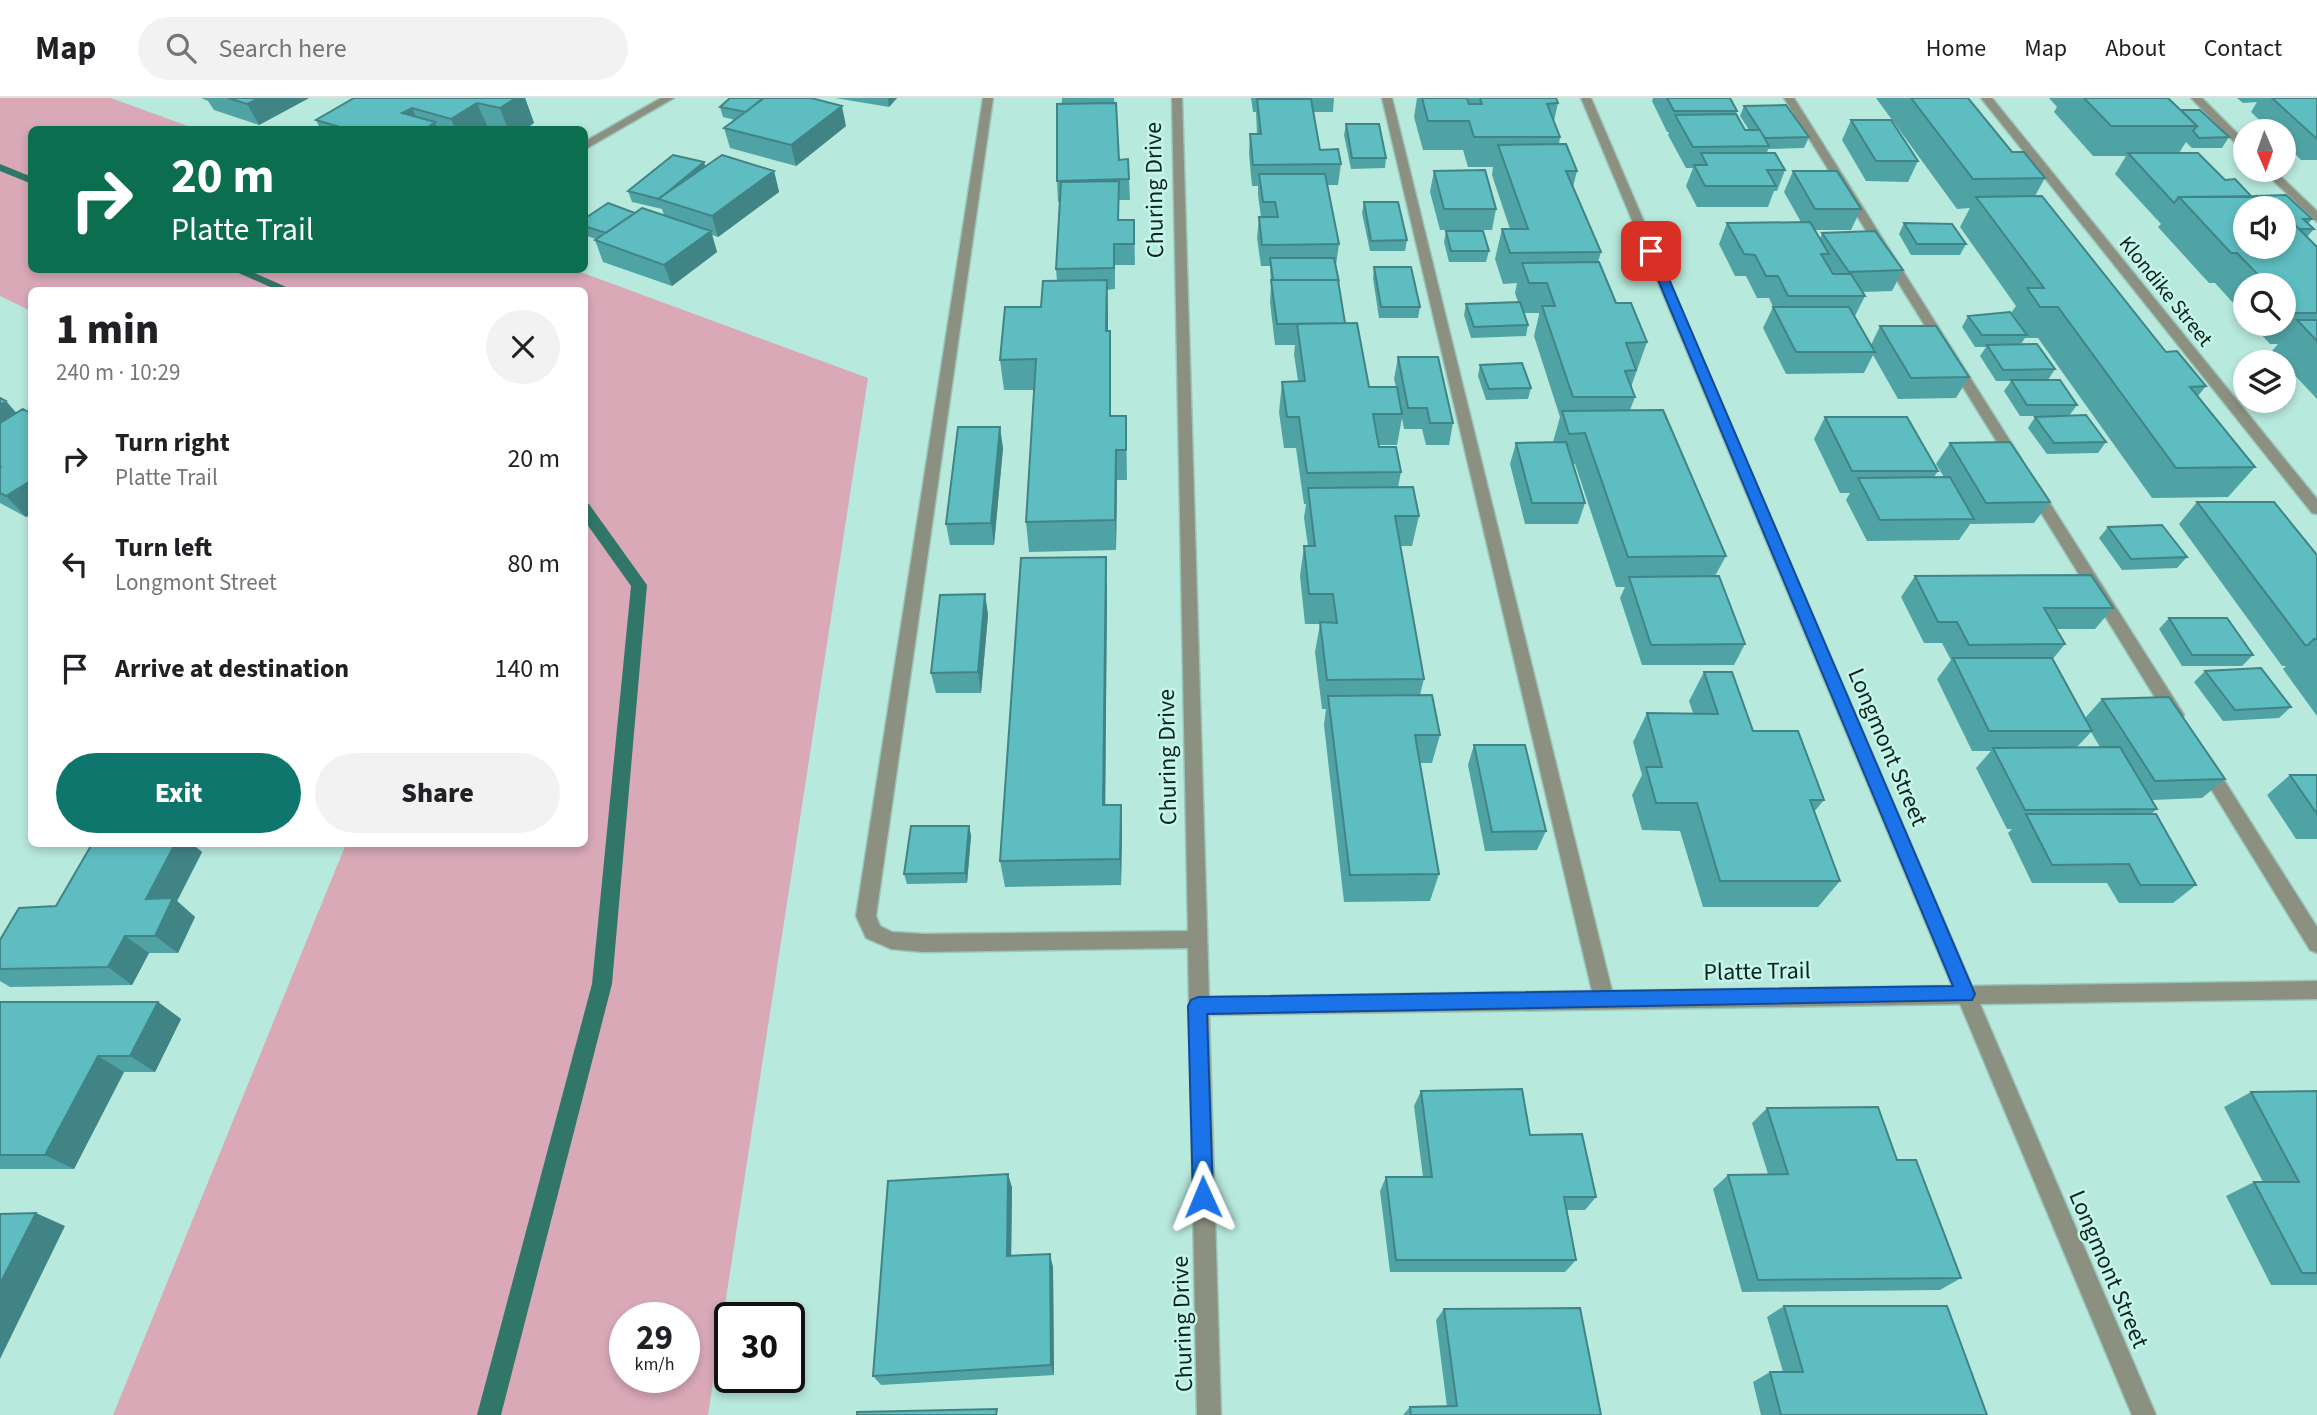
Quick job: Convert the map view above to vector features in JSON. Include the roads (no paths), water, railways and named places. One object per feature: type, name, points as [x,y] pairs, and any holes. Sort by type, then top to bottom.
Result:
[{"type":"street","points":[[588,144],[669,98]]},
{"type":"street","points":[[988,98],[866,916],[873,932],[891,940],[924,943],[1195,939]]},
{"type":"street","name":"Churing Drive","points":[[1177,98],[1195,939],[1209,1415]]},
{"type":"street","points":[[1387,98],[1604,999]]},
{"type":"street","name":"Longmont Street","points":[[1586,98],[2144,1415]]},
{"type":"street","points":[[1789,98],[2185,732]]},
{"type":"street","name":"Klondike Street","points":[[1986,98],[2317,509]]},
{"type":"street","points":[[2196,98],[2233,135]]},
{"type":"street","points":[[2280,182],[2317,218]]},
{"type":"street","points":[[2200,756],[2317,944]]},
{"type":"street","name":"Platte Trail","points":[[1198,1006],[2317,990]]},
{"type":"waterway","points":[[0,167],[28,179]]},
{"type":"waterway","points":[[245,273],[280,287]]},
{"type":"waterway","points":[[489,1415],[602,984],[639,585],[588,514]]}]
